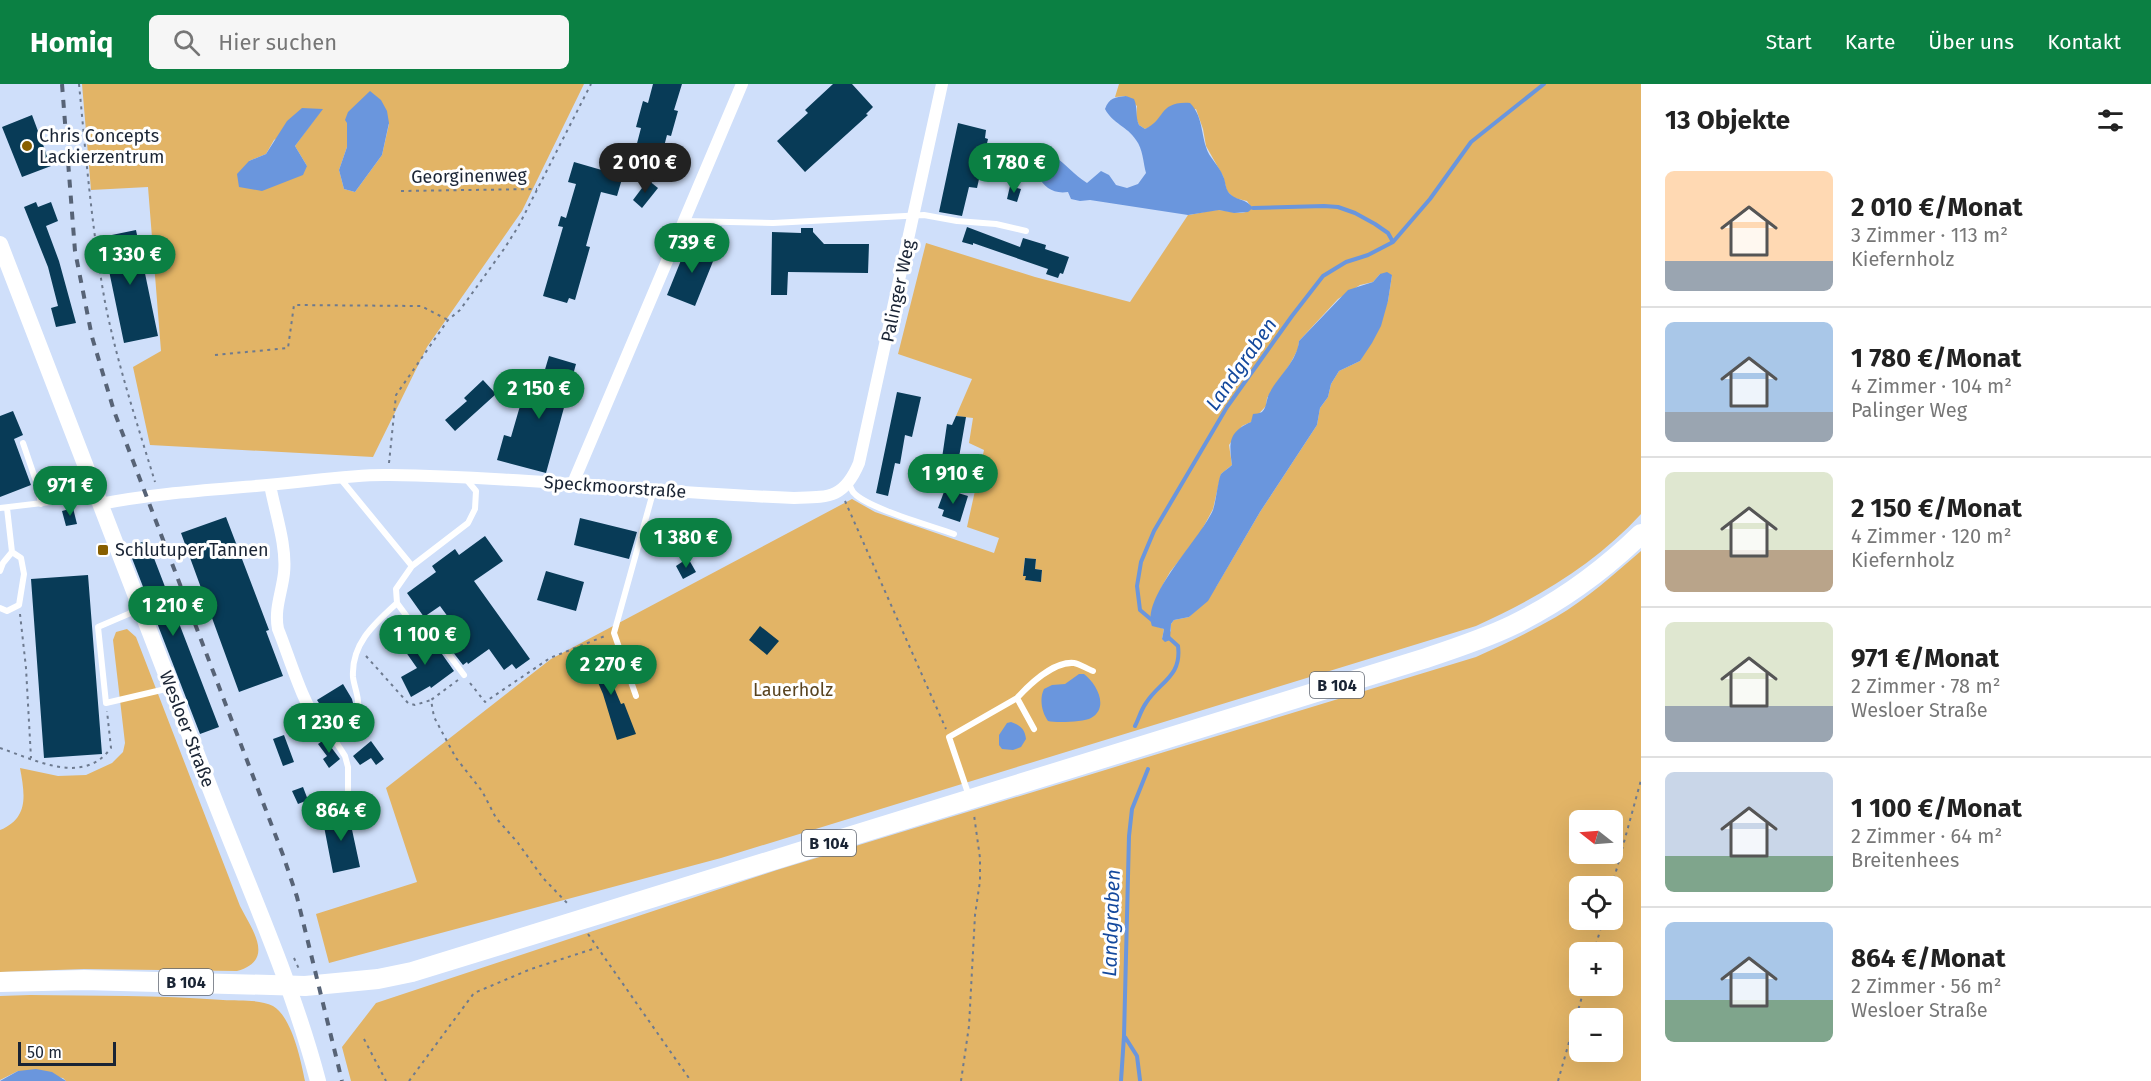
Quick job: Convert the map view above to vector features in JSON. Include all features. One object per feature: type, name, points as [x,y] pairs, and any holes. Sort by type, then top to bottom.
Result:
[{"type":"main road","name":"B 104","points":[[0,982],[84,980],[288,985],[354,982],[412,972],[1423,659],[1484,638],[1553,602],[1603,567],[1641,534]]},
{"type":"street","points":[[573,483],[742,84]]},
{"type":"street","name":"Palinger Weg","points":[[844,487],[859,463],[942,84]]},
{"type":"street","name":"Wesloer Straße","points":[[0,244],[288,985],[306,1035],[318,1081]]},
{"type":"street","name":"Speckmoorstraße","points":[[100,504],[159,494],[339,477],[388,475],[573,483],[794,498],[830,496],[844,487]]},
{"type":"street","points":[[270,485],[284,555],[284,573],[276,618],[278,629],[314,717],[320,725],[334,735]]},
{"type":"lane","points":[[684,221],[773,223],[924,215],[957,221],[996,224],[1026,231]]},
{"type":"lane","points":[[23,443],[38,487],[41,504]]},
{"type":"lane","points":[[339,477],[412,566]]},
{"type":"lane","points":[[464,675],[431,634],[408,618],[397,603],[396,590],[412,566],[468,523],[475,510],[476,491],[465,478]]},
{"type":"lane","points":[[844,487],[879,507],[954,534]]},
{"type":"lane","points":[[636,696],[614,633],[654,489]]},
{"type":"lane","points":[[0,608],[7,611],[19,605],[24,574],[21,558],[12,552],[4,508],[76,499],[100,504]]},
{"type":"lane","points":[[0,571],[12,552]]},
{"type":"lane","points":[[348,800],[348,767],[334,735],[355,712],[358,703],[353,676],[358,647],[367,632],[397,603]]},
{"type":"lane","points":[[141,609],[98,627],[105,703],[172,688]]},
{"type":"lane","points":[[970,799],[949,737],[1017,699],[1035,678],[1074,663],[1093,671]]},
{"type":"lane","points":[[1017,699],[1034,729]]},
{"type":"path","points":[[79,84],[92,221],[105,304],[129,399],[159,494]]},
{"type":"path","points":[[388,475],[396,395],[448,320],[460,310],[504,249],[591,84]]},
{"type":"path","name":"Georginenweg","points":[[401,190],[537,189]]},
{"type":"path","points":[[215,355],[288,348],[294,305],[421,306],[448,320]]},
{"type":"path","points":[[844,487],[949,737]]},
{"type":"path","points":[[19,605],[26,668],[31,759]]},
{"type":"path","points":[[358,647],[408,703],[415,705],[431,700],[464,675],[485,702],[550,658],[614,633]]},
{"type":"path","points":[[431,700],[434,717],[456,758],[482,791],[496,818],[518,843],[543,878],[580,920],[597,948],[692,1081]]},
{"type":"path","points":[[0,748],[59,768],[85,767],[104,758],[111,748],[105,703]]},
{"type":"path","points":[[1615,876],[1641,780]]},
{"type":"path","points":[[961,1081],[969,1026],[975,915],[980,881],[980,858],[975,819]]},
{"type":"path","points":[[409,1081],[474,993],[531,969],[597,948]]},
{"type":"path","points":[[1558,1081],[1582,996]]},
{"type":"path","points":[[364,1039],[386,1081]]},
{"type":"green space","points":[[82,84],[584,84],[522,211],[427,347],[373,457],[150,445],[133,367],[161,351],[148,187],[91,190]],"holes":[[[322,109],[295,146],[307,166],[249,161],[266,154],[274,140]],[[347,123],[389,124],[382,155],[355,192],[344,189],[339,170],[347,147]]]},
{"type":"green space","name":"Lauerholz","points":[[1119,84],[1641,84],[1641,514],[1605,549],[1585,564],[1521,604],[1476,626],[721,858],[329,963],[316,914],[417,882],[386,788],[551,659],[852,499],[875,512],[994,553],[999,538],[967,527],[984,450],[969,443],[973,418],[956,416],[972,379],[898,354],[926,243],[1035,277],[1130,302],[1188,215],[1218,210],[1244,213],[1252,208],[1247,201],[1234,198],[1227,191],[1223,176],[1206,146],[1196,109],[1145,129],[1139,125],[1136,118],[1137,106],[1126,96],[1115,97]],"holes":[[[1380,274],[1392,275],[1388,301],[1360,361],[1339,371],[1331,384],[1328,397],[1320,408],[1317,425],[1260,512],[1216,587],[1189,617],[1174,620],[1171,624],[1171,631],[1162,639],[1164,629],[1158,627],[1161,588],[1170,572],[1198,537],[1213,509],[1221,474],[1232,465],[1229,445],[1242,426],[1251,422],[1266,406],[1267,398],[1290,364],[1298,349],[1299,341],[1338,299],[1360,285],[1373,282]],[[1025,558],[1036,559],[1035,569],[1042,570],[1041,582],[1026,580],[1026,576],[1023,575]]]},
{"type":"green space","points":[[1641,551],[1641,1081],[351,1081],[342,1047],[376,1003],[777,870],[1476,657],[1546,623],[1600,586]]},
{"type":"green space","points":[[127,629],[136,637],[240,906],[255,934],[258,943],[256,960],[237,971],[84,969],[0,972],[0,830],[16,819],[23,805],[20,768],[58,776],[86,775],[112,763],[123,752],[125,743],[113,640],[116,632]]},
{"type":"green space","points":[[0,996],[175,997],[262,1002],[273,1006],[280,1012],[290,1029],[305,1081],[66,1081],[63,1078],[18,1071],[0,1080]]},
{"type":"water","points":[[370,91],[381,100],[387,111],[389,123],[382,155],[355,192],[344,189],[339,170],[347,147],[345,120],[348,112]]},
{"type":"water","points":[[1126,96],[1134,99],[1139,125],[1145,129],[1172,105],[1190,103],[1199,118],[1207,151],[1221,172],[1228,191],[1232,196],[1247,202],[1253,208],[1248,212],[1234,213],[1219,210],[1188,215],[1090,200],[1080,201],[1071,199],[1068,192],[1058,192],[1046,187],[1037,175],[1046,159],[1054,156],[1087,183],[1101,171],[1109,175],[1116,185],[1127,188],[1138,184],[1146,173],[1140,147],[1132,135],[1105,109],[1108,102]]},
{"type":"water","points":[[302,108],[323,109],[295,146],[307,166],[303,175],[262,191],[239,187],[237,174],[249,161],[266,154],[287,121]]},
{"type":"water","points":[[1387,272],[1392,275],[1388,301],[1381,326],[1372,343],[1360,361],[1339,371],[1331,384],[1328,397],[1320,408],[1317,425],[1260,512],[1208,601],[1189,617],[1174,620],[1171,624],[1170,640],[1165,642],[1162,639],[1164,629],[1152,626],[1151,614],[1155,600],[1163,584],[1213,510],[1221,474],[1232,465],[1230,450],[1234,434],[1251,422],[1253,414],[1264,410],[1273,387],[1295,356],[1299,341],[1348,290],[1373,282],[1380,274]]},
{"type":"water","points":[[1079,674],[1084,674],[1089,678],[1099,695],[1100,708],[1097,713],[1091,718],[1082,720],[1048,721],[1042,706],[1044,689],[1052,685],[1065,684]]},
{"type":"water","points":[[1011,722],[1022,728],[1026,739],[1021,747],[1013,750],[1002,749],[999,745],[999,735],[1007,723]]},
{"type":"water","points":[[36,1069],[52,1072],[66,1081],[0,1081],[18,1071]]},
{"type":"building","points":[[653,84],[682,84],[674,110],[678,111],[671,136],[667,135],[655,181],[629,174],[641,128],[636,127],[643,101],[648,103]]},
{"type":"building","points":[[833,84],[852,84],[873,107],[866,114],[868,115],[805,172],[777,141],[808,113],[805,110]]},
{"type":"building","name":"Chris Concepts Lackierzentrum","points":[[32,115],[51,166],[22,177],[2,127]]},
{"type":"building","points":[[958,123],[986,130],[985,138],[988,139],[977,188],[969,187],[962,216],[939,212]]},
{"type":"building","points":[[574,162],[612,173],[613,169],[624,172],[617,196],[601,192],[586,246],[590,247],[575,300],[569,298],[567,303],[543,296],[563,227],[558,226],[561,216],[566,218],[576,184],[568,182]]},
{"type":"building","points":[[648,180],[658,188],[642,208],[633,200]]},
{"type":"building","points":[[1010,186],[1021,189],[1017,202],[1007,199]]},
{"type":"building","points":[[36,202],[38,207],[51,202],[58,221],[46,226],[59,261],[76,323],[56,327],[51,308],[58,306],[48,267],[24,207]]},
{"type":"building","points":[[967,227],[1020,247],[1023,238],[1046,245],[1045,249],[1069,257],[1063,274],[1060,273],[1058,278],[1046,274],[1048,269],[973,243],[973,245],[962,242]]},
{"type":"building","points":[[801,228],[813,228],[813,232],[824,244],[869,244],[868,273],[788,272],[787,295],[771,295],[772,232],[801,233]]},
{"type":"building","points":[[136,230],[158,336],[124,343],[102,237]]},
{"type":"building","points":[[688,243],[716,254],[695,306],[667,295]]},
{"type":"building","points":[[549,356],[576,364],[546,473],[497,460],[504,435],[511,437],[522,399],[535,403]]},
{"type":"building","points":[[483,380],[496,394],[455,431],[445,420],[467,401],[464,398]]},
{"type":"building","points":[[897,392],[921,397],[912,437],[905,435],[900,464],[895,463],[888,496],[876,493]]},
{"type":"building","points":[[13,411],[23,435],[14,439],[31,485],[0,497],[0,416]]},
{"type":"building","points":[[956,416],[966,417],[958,463],[942,458],[947,424],[952,425]]},
{"type":"building","points":[[945,489],[968,496],[960,522],[942,516],[944,510],[938,508]]},
{"type":"building","points":[[73,508],[77,524],[66,526],[62,511]]},
{"type":"building","points":[[226,517],[269,630],[266,631],[283,676],[239,692],[181,533]]},
{"type":"building","points":[[580,518],[637,532],[629,559],[574,545]]},
{"type":"building","points":[[485,536],[503,561],[474,581],[530,659],[516,669],[512,664],[504,670],[489,649],[463,665],[445,642],[459,632],[440,606],[424,617],[407,593],[436,572],[432,566],[455,549],[459,555]]},
{"type":"building","points":[[147,540],[219,727],[200,734],[128,548]]},
{"type":"building","points":[[688,558],[696,572],[683,579],[676,566]]},
{"type":"building","points":[[1025,558],[1036,559],[1035,569],[1042,570],[1041,582],[1025,580],[1026,576],[1023,576]]},
{"type":"building","points":[[546,571],[584,582],[576,611],[537,600]]},
{"type":"building","points":[[88,575],[102,754],[44,758],[31,579]]},
{"type":"building","points":[[760,626],[779,641],[767,655],[749,640]]},
{"type":"building","points":[[422,634],[432,647],[442,654],[454,671],[431,688],[430,686],[411,697],[401,677],[417,668],[403,648]]},
{"type":"building","points":[[596,645],[636,734],[617,740],[603,694],[584,650]]},
{"type":"building","points":[[343,684],[353,703],[329,719],[317,700]]},
{"type":"building","points":[[284,735],[294,762],[283,766],[273,739]]},
{"type":"building","points":[[325,739],[340,759],[329,768],[323,759],[327,756],[318,744]]},
{"type":"building","points":[[371,741],[384,759],[376,765],[371,758],[360,765],[353,756]]},
{"type":"building","points":[[303,787],[308,800],[298,804],[292,791]]},
{"type":"building","points":[[348,811],[360,867],[333,873],[322,816]]},
{"type":"waterway","name":"Landgraben","points":[[1153,621],[1140,610],[1137,586],[1141,562],[1154,531],[1227,407],[1292,316],[1323,276],[1346,262],[1368,255],[1393,242],[1430,199],[1471,142],[1544,84]]},
{"type":"waterway","points":[[1253,208],[1338,207],[1375,224],[1388,233],[1393,242]]},
{"type":"waterway","name":"Landgraben","points":[[1135,726],[1146,703],[1177,665],[1178,646],[1168,637]]},
{"type":"waterway","name":"Landgraben","points":[[1121,1081],[1129,836],[1132,809],[1148,769]]},
{"type":"waterway","points":[[1125,1037],[1137,1056],[1140,1080]]},
{"type":"railway","points":[[62,84],[75,251],[92,337],[114,411],[283,855],[297,897],[342,1081]]},
{"type":"place","name":"Chris Concepts Lackierzentrum","points":[[27,146]]},
{"type":"place","name":"Schlutuper Tannen","points":[[103,550]]}]
